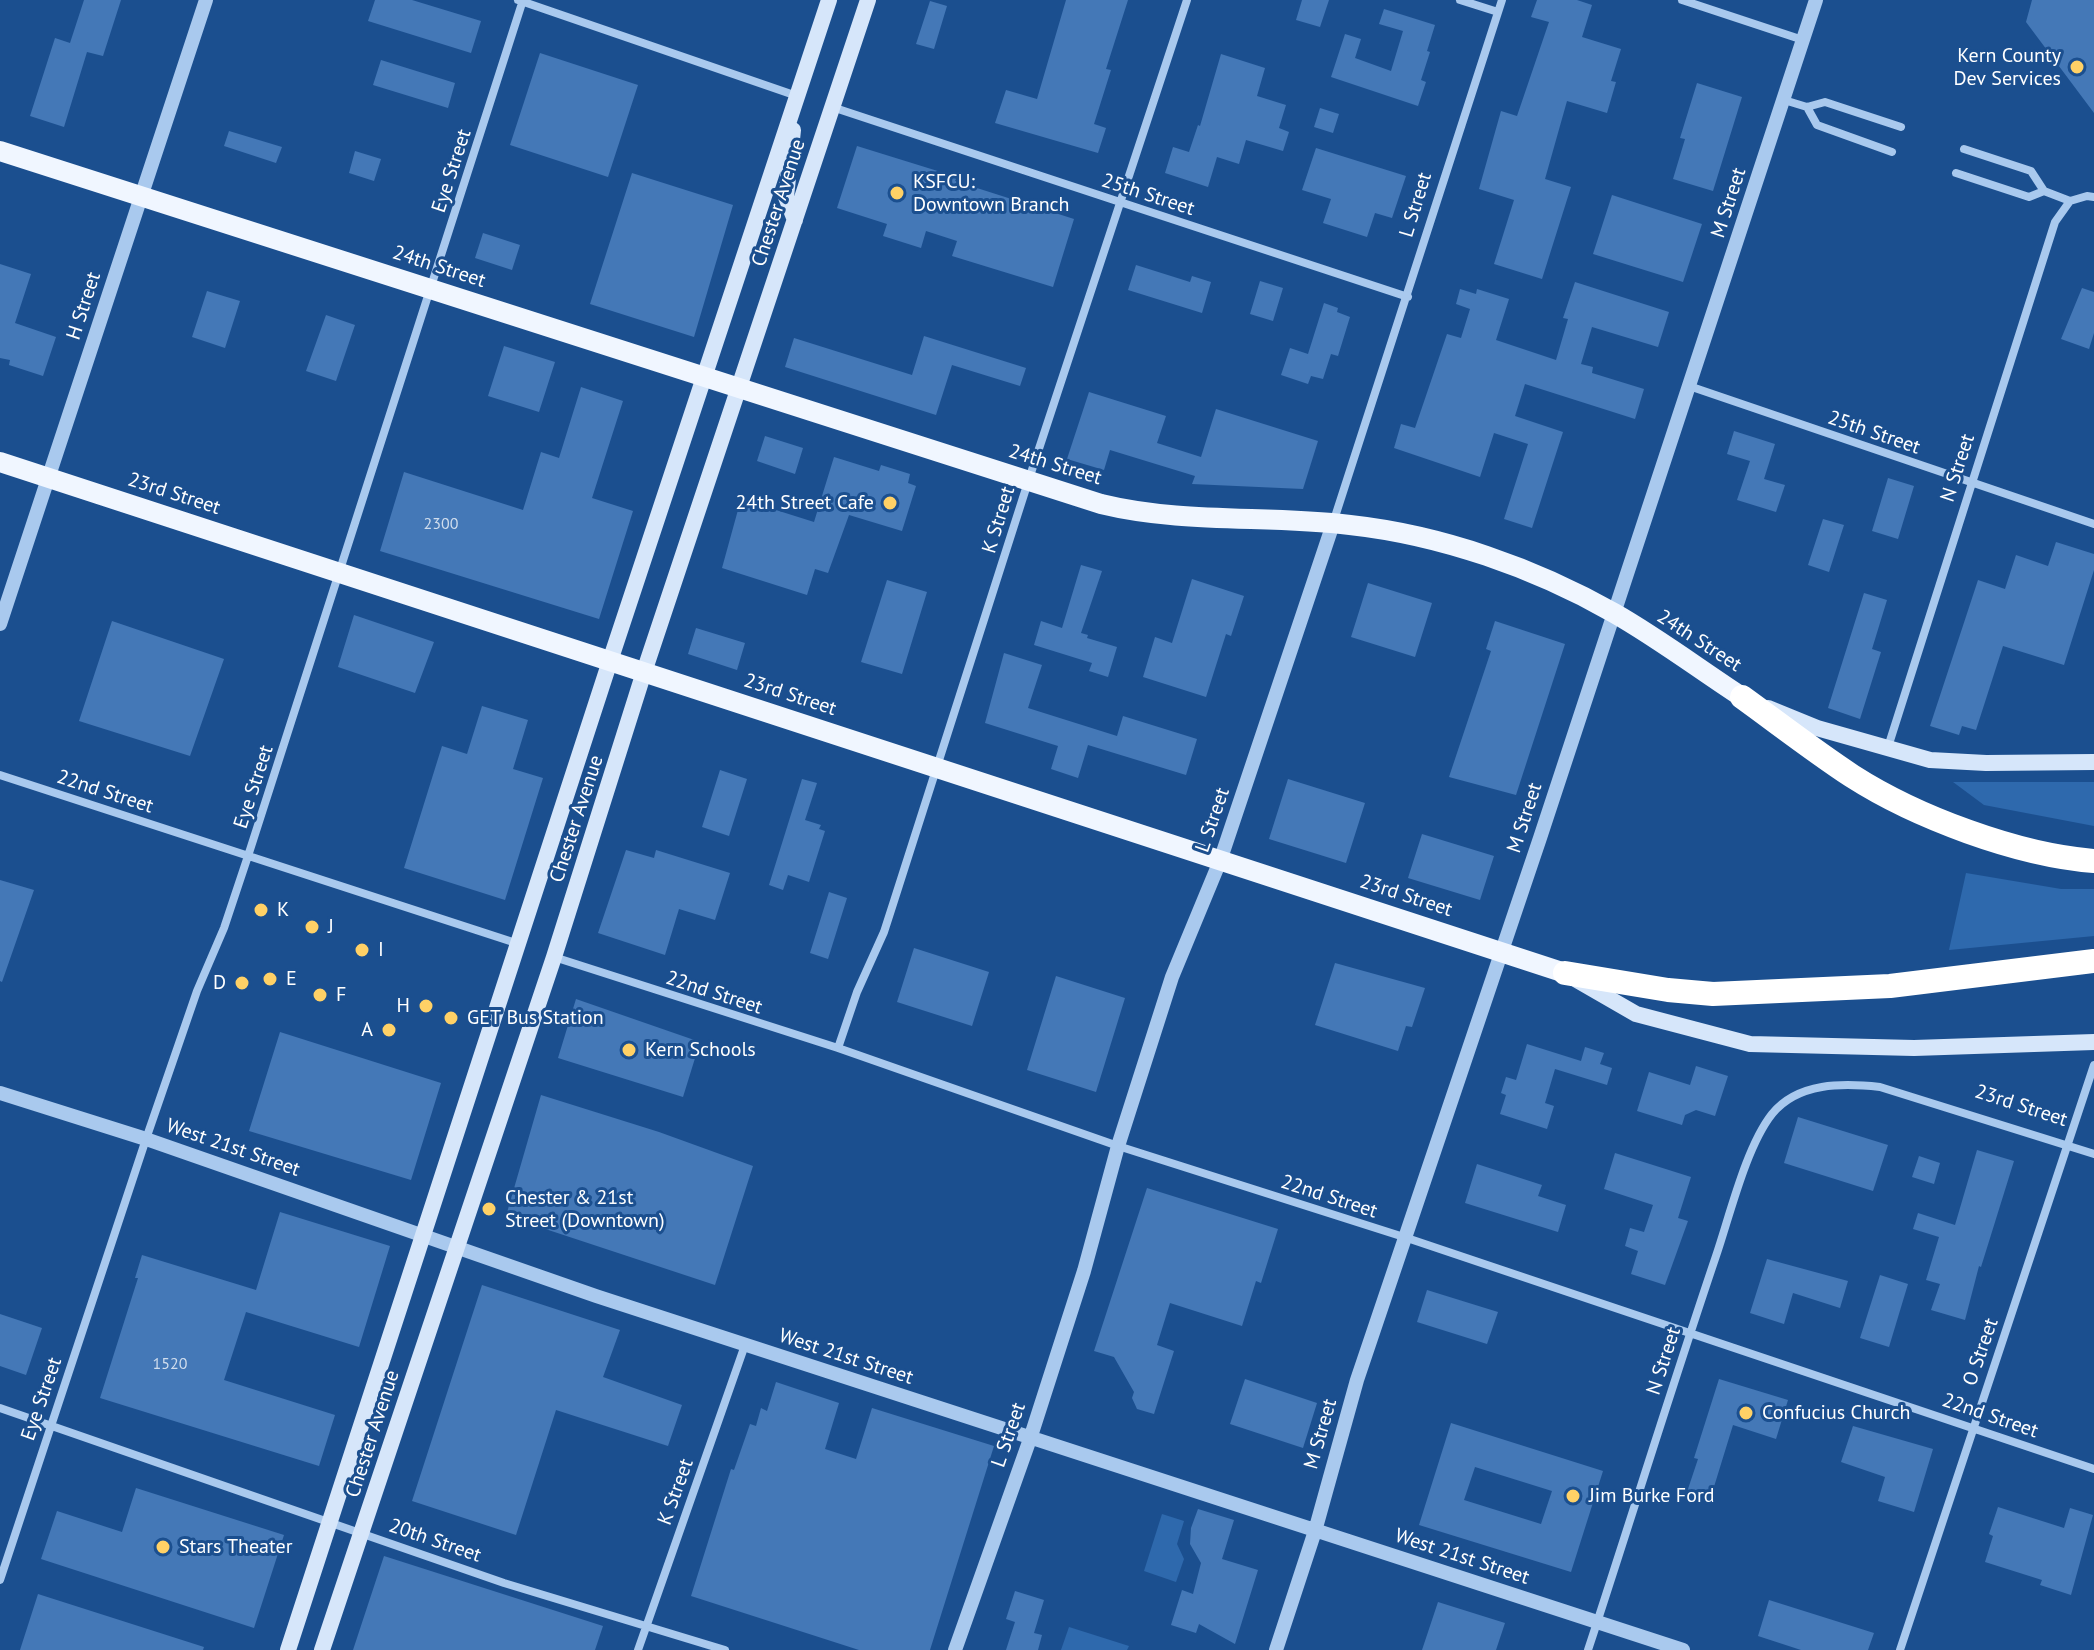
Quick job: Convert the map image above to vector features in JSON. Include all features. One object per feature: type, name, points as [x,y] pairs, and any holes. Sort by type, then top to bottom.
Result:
[{"type":"highway","points":[[1742,697],[1853,776],[1912,809],[2019,846],[2094,861]]},
{"type":"highway","points":[[1565,973],[1713,994],[1890,986],[2094,961]]},
{"type":"highway","points":[[2029,968],[2094,967]]},
{"type":"main road","name":"Chester Avenue","points":[[288,1650],[829,0]]},
{"type":"main road","name":"Chester Avenue","points":[[322,1650],[554,957],[644,672],[868,0]]},
{"type":"main road","points":[[795,220],[786,197],[797,96]]},
{"type":"main road","name":"24th Street","points":[[0,151],[1101,504],[1148,514],[1333,524],[1389,532],[1474,553],[1556,584],[1614,613],[1742,697],[1817,728],[1930,760],[2094,762]]},
{"type":"main road","name":"23rd Street","points":[[0,462],[1565,973]]},
{"type":"main road","points":[[1565,973],[1636,1014],[1750,1044],[1914,1048],[2094,1042]]},
{"type":"street","name":"H Street","points":[[0,624],[206,0]]},
{"type":"street","name":"K Street","points":[[838,1048],[857,992],[884,932],[1187,0]]},
{"type":"street","points":[[1460,0],[1498,12]]},
{"type":"street","name":"L Street","points":[[955,1650],[1030,1439],[1172,977],[1220,861],[1408,297],[1502,0]]},
{"type":"street","points":[[1682,0],[1803,40]]},
{"type":"street","name":"M Street","points":[[1276,1650],[1315,1531],[1357,1380],[1502,953],[1816,0]]},
{"type":"street","points":[[521,1],[797,96]]},
{"type":"street","name":"Eye Street","points":[[0,1580],[146,1139],[248,856],[341,573],[521,1]]},
{"type":"street","points":[[1784,100],[1807,107],[1825,102],[1901,127]]},
{"type":"street","name":"25th Street","points":[[832,107],[1408,297]]},
{"type":"street","points":[[1807,107],[1817,125],[1892,152]]},
{"type":"street","points":[[1964,149],[2031,171],[2044,191],[2070,201],[2094,197]]},
{"type":"street","points":[[1956,173],[2029,197],[2044,191]]},
{"type":"street","name":"N Street","points":[[1887,748],[2055,222],[2070,201]]},
{"type":"street","name":"25th Street","points":[[1689,386],[2094,524]]},
{"type":"street","name":"22nd Street","points":[[0,775],[519,944]]},
{"type":"street","name":"22nd Street","points":[[554,957],[838,1048],[1118,1146],[1407,1238],[2094,1469]]},
{"type":"street","name":"O Street","points":[[1900,1650],[2094,1065]]},
{"type":"street","name":"23rd Street","points":[[1795,1097],[1804,1091],[1827,1086],[1855,1084],[1880,1087],[2094,1154]]},
{"type":"street","name":"West 21st Street","points":[[0,1093],[146,1139],[745,1345],[1683,1650]]},
{"type":"street","name":"N Street","points":[[1588,1650],[1690,1332],[1752,1152],[1773,1113],[1795,1097]]},
{"type":"street","name":"K Street","points":[[638,1650],[745,1345]]},
{"type":"street","name":"20th Street","points":[[0,1408],[504,1583],[725,1650]]},
{"type":"shaded area","points":[[1953,782],[2094,782],[2094,826],[1984,805]]},
{"type":"shaded area","points":[[1966,873],[2061,889],[2094,889],[2094,936],[1949,950]]},
{"type":"shaded area","points":[[1162,1514],[1184,1521],[1177,1544],[1184,1559],[1176,1582],[1144,1571]]},
{"type":"shaded area","points":[[1069,1627],[1129,1646],[1127,1650],[1061,1650]]},
{"type":"building","points":[[84,0],[121,0],[103,56],[87,52],[64,127],[30,116],[55,38],[70,43]]},
{"type":"building","points":[[375,0],[412,0],[481,21],[471,53],[368,21]]},
{"type":"building","points":[[1066,0],[1128,0],[1106,69],[1111,70],[1094,124],[1106,128],[1098,153],[995,123],[1006,90],[1037,99]]},
{"type":"building","points":[[1302,0],[1329,0],[1320,27],[1296,20]]},
{"type":"building","points":[[1537,0],[1577,0],[1592,5],[1582,37],[1621,49],[1611,81],[1616,82],[1607,113],[1567,101],[1545,179],[1571,187],[1542,279],[1494,264],[1514,200],[1479,189],[1501,111],[1517,116],[1549,22],[1531,17]]},
{"type":"building","name":"Kern County Dev Services","points":[[2032,0],[2094,0],[2094,113],[2026,22]]},
{"type":"building","points":[[930,1],[947,6],[934,49],[916,44]]},
{"type":"building","points":[[1384,9],[1435,25],[1421,80],[1426,82],[1418,106],[1331,77],[1345,34],[1361,39],[1355,58],[1391,71],[1403,31],[1379,24]]},
{"type":"building","points":[[540,53],[638,85],[608,177],[510,145]]},
{"type":"building","points":[[1221,54],[1265,68],[1257,96],[1286,105],[1279,128],[1289,132],[1283,151],[1246,140],[1239,164],[1217,157],[1208,187],[1165,173],[1173,147],[1189,152]]},
{"type":"building","points":[[381,60],[455,83],[448,108],[373,85]]},
{"type":"building","points":[[1697,83],[1742,97],[1713,191],[1673,179],[1685,139],[1680,138]]},
{"type":"building","points":[[1320,108],[1339,114],[1333,133],[1314,127]]},
{"type":"building","points":[[229,131],[282,147],[276,163],[224,146]]},
{"type":"building","points":[[857,146],[957,177],[955,181],[1074,219],[1053,287],[952,256],[957,241],[926,231],[921,248],[883,236],[887,224],[837,208]]},
{"type":"building","points":[[1316,148],[1406,176],[1392,218],[1375,213],[1367,237],[1323,223],[1331,199],[1302,190]]},
{"type":"building","points":[[355,151],[381,159],[374,181],[349,173]]},
{"type":"building","points":[[632,173],[733,205],[694,337],[590,304]]},
{"type":"building","points":[[1612,195],[1702,224],[1683,282],[1593,254]]},
{"type":"building","points":[[483,233],[520,245],[512,270],[475,258]]},
{"type":"building","points":[[0,264],[31,274],[15,323],[56,337],[43,376],[9,365],[10,360],[0,358]]},
{"type":"building","points":[[1136,265],[1190,282],[1192,276],[1211,282],[1202,313],[1128,290]]},
{"type":"building","points":[[1260,281],[1283,288],[1273,321],[1250,314]]},
{"type":"building","points":[[1575,282],[1669,312],[1658,347],[1592,327],[1581,364],[1593,367],[1592,373],[1644,389],[1635,419],[1525,384],[1515,416],[1563,432],[1532,528],[1504,519],[1528,444],[1494,433],[1480,477],[1394,448],[1401,424],[1415,428],[1447,334],[1461,338],[1470,309],[1456,304],[1460,289],[1476,294],[1477,289],[1509,299],[1496,340],[1556,360],[1568,319],[1563,318]]},
{"type":"building","points":[[2082,288],[2094,292],[2094,333],[2089,349],[2061,339]]},
{"type":"building","points":[[207,291],[240,301],[225,348],[192,337]]},
{"type":"building","points":[[1324,303],[1350,317],[1338,356],[1331,354],[1323,379],[1311,376],[1308,384],[1281,375],[1290,348],[1308,354]]},
{"type":"building","points":[[326,315],[355,325],[336,381],[306,371]]},
{"type":"building","points":[[924,336],[1026,368],[1020,386],[952,365],[936,415],[785,367],[794,338],[912,375]]},
{"type":"building","points":[[504,346],[555,362],[539,412],[488,396]]},
{"type":"building","points":[[581,387],[623,401],[592,498],[633,511],[599,619],[380,551],[404,472],[523,510],[541,452],[559,458]]},
{"type":"building","points":[[1089,392],[1166,416],[1157,443],[1201,457],[1216,409],[1318,441],[1303,489],[1192,484],[1195,476],[1110,450],[1104,470],[1067,459]]},
{"type":"building","points":[[1734,431],[1775,444],[1764,479],[1785,485],[1776,512],[1737,500],[1750,461],[1727,454]]},
{"type":"building","points":[[765,436],[803,448],[795,474],[757,461]]},
{"type":"building","points":[[834,457],[879,471],[881,465],[910,474],[908,483],[916,486],[902,531],[849,515],[828,573],[815,569],[807,595],[722,568],[741,499],[814,522]]},
{"type":"building","points":[[1888,478],[1914,486],[1898,539],[1872,531]]},
{"type":"building","points":[[1823,519],[1844,525],[1829,572],[1808,565]]},
{"type":"building","points":[[2056,542],[2094,554],[2094,570],[2064,665],[2003,646],[1976,730],[1962,726],[1959,735],[1930,726],[1978,580],[2005,589],[2016,555],[2048,566]]},
{"type":"building","points":[[1081,565],[1102,571],[1081,633],[1088,635],[1087,638],[1117,647],[1108,677],[1089,671],[1092,663],[1034,645],[1041,621],[1062,628]]},
{"type":"building","points":[[1192,579],[1244,596],[1231,636],[1226,634],[1206,697],[1143,677],[1155,637],[1172,643]]},
{"type":"building","points":[[887,580],[927,592],[902,674],[861,662]]},
{"type":"building","points":[[1368,583],[1432,603],[1415,657],[1351,637]]},
{"type":"building","points":[[1864,593],[1887,600],[1872,649],[1881,652],[1860,719],[1828,708]]},
{"type":"building","points":[[354,615],[434,642],[415,693],[338,667]]},
{"type":"building","points":[[112,621],[224,659],[190,756],[79,721]]},
{"type":"building","points":[[1495,621],[1565,644],[1516,795],[1449,777],[1491,651],[1486,649]]},
{"type":"building","points":[[696,628],[745,643],[737,670],[688,654]]},
{"type":"building","points":[[1004,653],[1042,665],[1028,708],[1117,736],[1123,716],[1197,739],[1186,775],[1088,745],[1078,778],[1051,769],[1058,746],[985,723]]},
{"type":"building","points":[[482,706],[528,720],[513,769],[543,778],[505,900],[404,868],[442,746],[467,754]]},
{"type":"building","points":[[720,770],[747,779],[729,836],[702,827]]},
{"type":"building","points":[[802,779],[817,783],[805,820],[821,825],[819,829],[825,831],[809,882],[788,875],[783,890],[769,885]]},
{"type":"building","points":[[1288,779],[1365,803],[1346,863],[1269,839]]},
{"type":"building","points":[[1422,834],[1494,856],[1480,900],[1408,878]]},
{"type":"building","points":[[626,850],[654,858],[656,850],[730,873],[715,920],[679,909],[665,955],[598,933]]},
{"type":"building","points":[[0,880],[34,890],[2,982],[0,981]]},
{"type":"building","points":[[829,892],[847,898],[828,959],[810,953]]},
{"type":"building","points":[[914,948],[989,972],[972,1026],[897,1002]]},
{"type":"building","points":[[1335,963],[1425,988],[1412,1027],[1406,1026],[1398,1051],[1315,1025]]},
{"type":"building","points":[[1056,976],[1125,998],[1096,1092],[1027,1070]]},
{"type":"building","name":"Kern Schools","points":[[576,999],[700,1042],[683,1097],[558,1058]]},
{"type":"building","points":[[280,1032],[441,1083],[411,1180],[249,1131]]},
{"type":"building","points":[[1527,1044],[1581,1061],[1585,1047],[1604,1053],[1600,1064],[1612,1068],[1607,1085],[1555,1069],[1545,1103],[1554,1106],[1547,1129],[1500,1114],[1506,1095],[1501,1093],[1506,1077],[1516,1080]]},
{"type":"building","points":[[1696,1066],[1728,1076],[1715,1116],[1696,1110],[1685,1115],[1682,1125],[1637,1111],[1649,1072],[1690,1085]]},
{"type":"building","points":[[541,1095],[753,1166],[715,1285],[506,1216]]},
{"type":"building","points":[[1798,1117],[1888,1145],[1873,1191],[1784,1163]]},
{"type":"building","points":[[1977,1150],[2014,1161],[1979,1266],[1965,1320],[1931,1310],[1940,1284],[1926,1280],[1939,1237],[1913,1229],[1918,1213],[1955,1225]]},
{"type":"building","points":[[1615,1153],[1691,1177],[1678,1218],[1688,1221],[1665,1285],[1631,1274],[1638,1251],[1625,1246],[1630,1228],[1644,1232],[1653,1205],[1604,1189]]},
{"type":"building","points":[[1919,1156],[1940,1163],[1934,1184],[1912,1177]]},
{"type":"building","points":[[1477,1164],[1542,1185],[1538,1196],[1566,1205],[1558,1232],[1465,1203]]},
{"type":"building","points":[[1147,1188],[1278,1229],[1261,1283],[1256,1281],[1242,1326],[1170,1303],[1157,1345],[1174,1351],[1154,1414],[1137,1409],[1132,1398],[1134,1392],[1114,1357],[1094,1351]]},
{"type":"building","points":[[280,1212],[390,1246],[359,1347],[246,1312],[224,1380],[335,1415],[319,1466],[100,1398],[138,1278],[135,1278],[142,1255],[256,1290]]},
{"type":"building","points":[[1767,1259],[1848,1281],[1840,1308],[1793,1293],[1784,1324],[1750,1313]]},
{"type":"building","points":[[1880,1275],[1908,1284],[1889,1347],[1860,1338]]},
{"type":"building","points":[[482,1285],[620,1330],[603,1377],[682,1405],[668,1446],[556,1410],[516,1535],[412,1501]]},
{"type":"building","points":[[1427,1290],[1498,1312],[1487,1344],[1417,1322]]},
{"type":"building","points":[[0,1314],[42,1328],[26,1375],[0,1366]]},
{"type":"building","points":[[1245,1379],[1317,1403],[1303,1448],[1230,1424]]},
{"type":"building","name":"Confucius Church","points":[[1719,1379],[1788,1400],[1776,1439],[1733,1425],[1709,1503],[1686,1495],[1698,1459],[1694,1458]]},
{"type":"building","points":[[776,1382],[839,1403],[825,1449],[856,1459],[872,1408],[994,1446],[930,1650],[859,1650],[691,1596],[731,1469],[734,1470],[750,1424],[756,1426],[761,1408],[767,1411]]},
{"type":"building","name":"Jim Burke Ford","points":[[1451,1423],[1603,1471],[1571,1572],[1419,1525]],"holes":[[[1475,1467],[1552,1491],[1541,1524],[1464,1500]]]},
{"type":"building","points":[[1853,1426],[1933,1449],[1914,1512],[1878,1501],[1885,1477],[1841,1462]]},
{"type":"building","name":"Stars Theater","points":[[136,1488],[284,1535],[254,1628],[41,1559],[57,1511],[122,1532]]},
{"type":"building","points":[[1998,1507],[2064,1528],[2070,1508],[2093,1515],[2071,1595],[2040,1585],[2042,1580],[1985,1562],[1993,1536],[1989,1534]]},
{"type":"building","points":[[1198,1509],[1234,1520],[1222,1559],[1258,1570],[1235,1644],[1199,1624],[1196,1633],[1171,1625],[1182,1590],[1193,1594],[1201,1563],[1190,1544],[1191,1528]]},
{"type":"building","points":[[384,1556],[603,1626],[595,1650],[353,1650]]},
{"type":"building","points":[[1015,1591],[1044,1600],[1034,1633],[1042,1635],[1038,1650],[1006,1650],[1015,1622],[1006,1619]]},
{"type":"building","points":[[38,1594],[204,1647],[203,1650],[20,1650]]},
{"type":"building","points":[[1769,1600],[1874,1633],[1868,1650],[1801,1650],[1758,1636]]},
{"type":"building","points":[[1438,1602],[1505,1623],[1496,1650],[1422,1650]]},
{"type":"place","name":"Kern County Dev Services","points":[[2077,67]]},
{"type":"place","name":"KSFCU: Downtown Branch","points":[[897,193]]},
{"type":"place","name":"24th Street Cafe","points":[[890,503]]},
{"type":"place","name":"K","points":[[261,910]]},
{"type":"place","name":"J","points":[[312,927]]},
{"type":"place","name":"I","points":[[362,950]]},
{"type":"place","name":"E","points":[[270,979]]},
{"type":"place","name":"D","points":[[242,983]]},
{"type":"place","name":"F","points":[[320,995]]},
{"type":"place","name":"H","points":[[426,1006]]},
{"type":"place","name":"GET Bus Station","points":[[451,1018]]},
{"type":"place","name":"A","points":[[389,1030]]},
{"type":"place","name":"Kern Schools","points":[[629,1050]]},
{"type":"place","name":"Chester & 21st Street (Downtown)","points":[[489,1209]]},
{"type":"place","name":"Confucius Church","points":[[1746,1413]]},
{"type":"place","name":"Jim Burke Ford","points":[[1573,1496]]},
{"type":"place","name":"Stars Theater","points":[[163,1547]]}]
